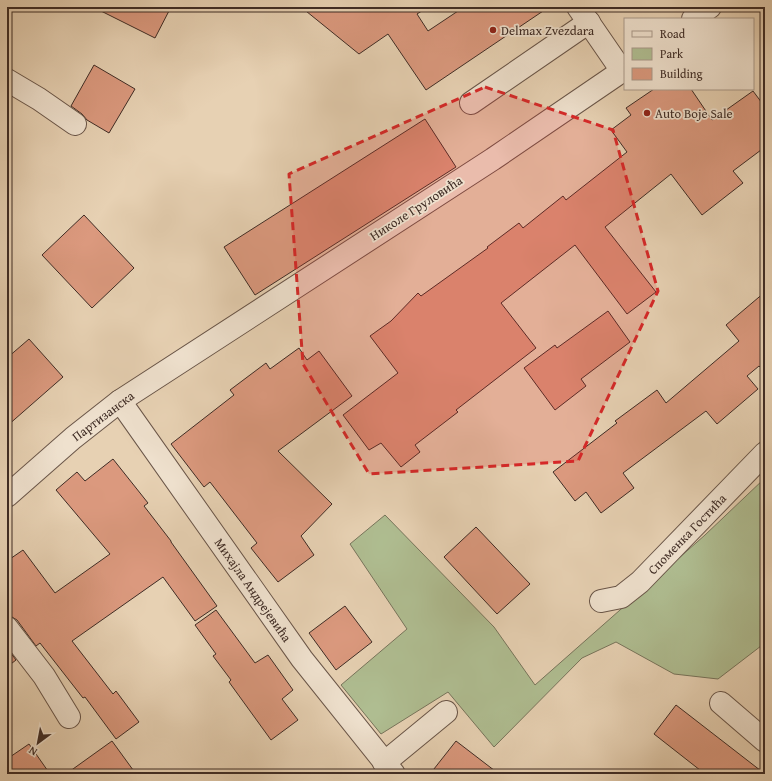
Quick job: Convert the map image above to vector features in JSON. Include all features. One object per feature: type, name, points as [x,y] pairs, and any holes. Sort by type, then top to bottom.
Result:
[{"type":"street","points":[[694,18],[710,7]]},
{"type":"street","points":[[471,103],[583,14],[624,70]]},
{"type":"street","name":"Николе Груловића","points":[[206,345],[493,159],[624,70]]},
{"type":"street","points":[[7,80],[39,99],[74,124]]},
{"type":"street","name":"Партизанска","points":[[7,496],[73,438],[120,401],[206,345]]},
{"type":"street","name":"Михајла Андрејевића","points":[[120,401],[302,659],[389,769]]},
{"type":"street","name":"Споменка Гостића","points":[[601,601],[621,597],[640,582],[765,453]]},
{"type":"street","points":[[7,628],[44,676],[69,717]]},
{"type":"street","points":[[721,703],[765,741]]},
{"type":"street","points":[[389,769],[446,712]]},
{"type":"highlighted area","points":[[485,87],[613,130],[658,291],[578,461],[369,474],[303,364],[289,174]]},
{"type":"green space","points":[[765,478],[765,641],[761,646],[718,679],[674,674],[616,642],[582,658],[494,747],[448,692],[381,734],[341,685],[407,629],[350,544],[385,515],[494,627],[535,685],[705,535]]},
{"type":"building","points":[[93,7],[171,7],[155,38]]},
{"type":"building","points":[[301,7],[428,7],[417,14],[428,31],[464,7],[549,7],[426,90],[388,34],[359,54]]},
{"type":"building","points":[[94,65],[135,89],[109,133],[87,120],[82,114],[71,106]]},
{"type":"building","points":[[653,90],[692,90],[712,120],[753,91],[765,107],[765,147],[733,171],[743,183],[702,215],[671,174],[605,227],[656,292],[627,314],[575,245],[501,303],[536,348],[456,410],[458,412],[415,445],[420,452],[401,467],[381,443],[369,450],[343,415],[398,373],[370,336],[391,321],[418,293],[421,296],[488,248],[487,247],[519,223],[523,228],[563,196],[566,200],[627,152],[611,130],[631,115],[626,108]]},
{"type":"building","points":[[425,119],[456,167],[255,295],[224,247]]},
{"type":"building","points":[[84,215],[134,268],[92,308],[42,255]]},
{"type":"building","points":[[765,292],[765,372],[759,366],[747,376],[758,389],[717,424],[706,411],[623,473],[634,488],[601,513],[586,492],[575,501],[553,472],[617,423],[615,421],[657,390],[666,403],[739,341],[726,325]]},
{"type":"building","points":[[608,311],[630,342],[581,379],[586,386],[555,410],[524,368],[555,345],[557,348]]},
{"type":"building","points":[[29,339],[63,377],[7,426],[7,358]]},
{"type":"building","points":[[299,348],[307,360],[319,351],[352,396],[278,451],[332,504],[301,536],[314,555],[278,582],[251,548],[257,543],[210,482],[204,487],[171,444],[234,395],[230,390],[266,363],[270,369]]},
{"type":"building","points":[[113,459],[148,503],[144,506],[217,606],[195,621],[163,577],[72,641],[113,694],[116,691],[139,722],[116,739],[85,697],[83,698],[40,643],[36,646],[17,620],[7,616],[7,561],[23,550],[55,593],[110,554],[56,490],[77,472],[85,481]]},
{"type":"building","points":[[476,527],[530,584],[497,614],[444,557]]},
{"type":"building","points":[[345,606],[372,642],[336,670],[309,633]]},
{"type":"building","points":[[216,610],[255,663],[268,655],[293,690],[282,699],[298,720],[271,740],[229,682],[231,680],[213,656],[216,654],[195,625]]},
{"type":"building","points":[[7,648],[16,660],[7,667]]},
{"type":"building","points":[[676,705],[765,774],[705,774],[654,734]]},
{"type":"building","points":[[112,741],[136,774],[66,774]]},
{"type":"building","points":[[456,741],[499,774],[430,774]]},
{"type":"building","points":[[29,744],[50,774],[7,774],[7,759]]},
{"type":"place","name":"Delmax Zvezdara","points":[[493,30]]},
{"type":"place","name":"Auto Boje Sale","points":[[647,113]]}]
